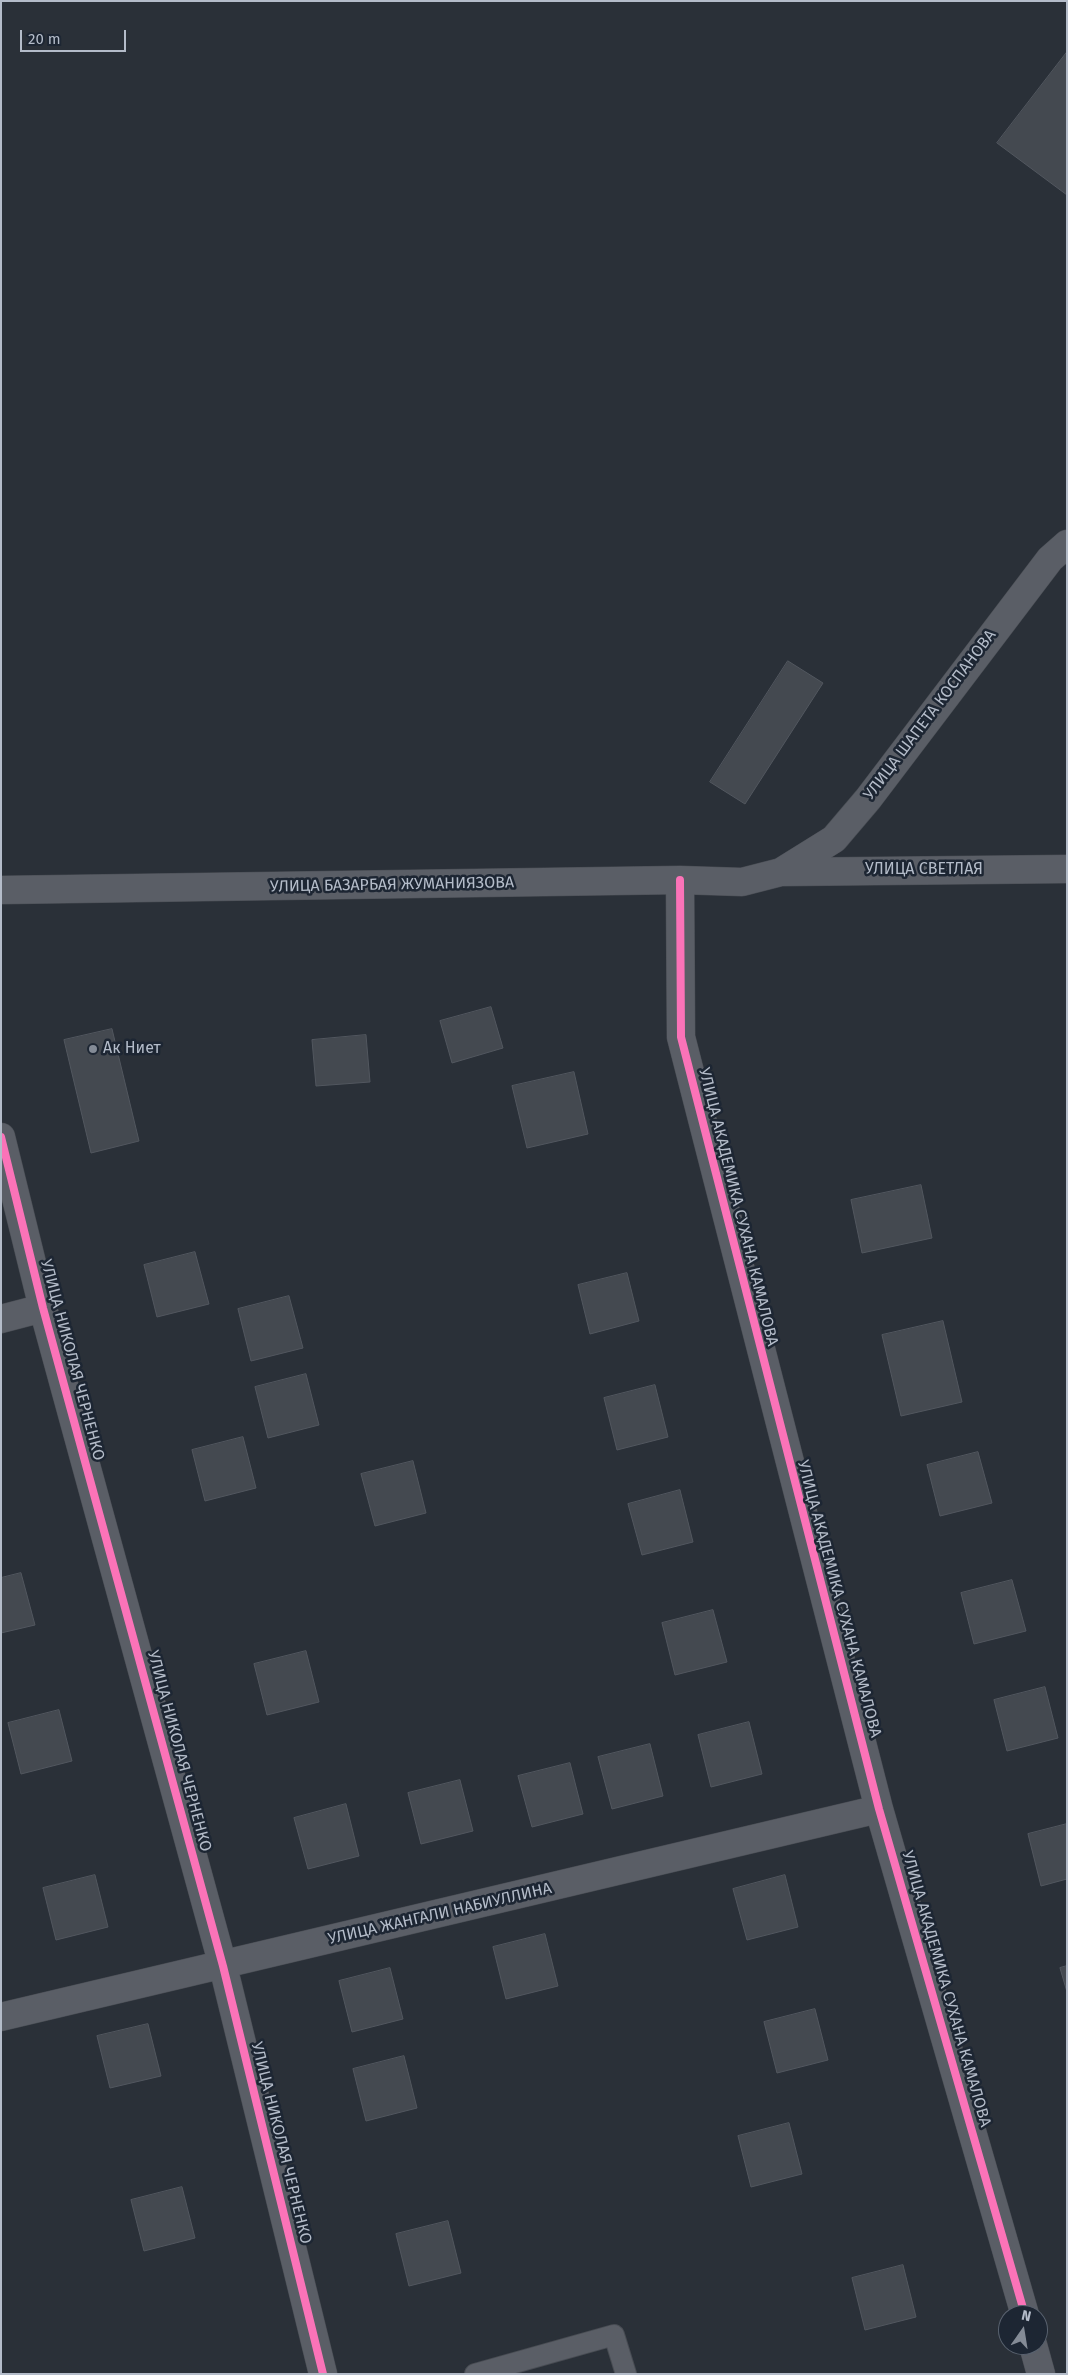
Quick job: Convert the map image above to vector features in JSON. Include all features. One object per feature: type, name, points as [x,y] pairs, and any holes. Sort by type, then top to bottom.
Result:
[{"type":"street","name":"УЛИЦА ШАПЕТА КОСПАНОВА","points":[[781,872],[834,839],[868,799],[1050,559],[1067,544]]},
{"type":"street","name":"УЛИЦА СВЕТЛАЯ","points":[[781,872],[1067,869]]},
{"type":"street","name":"УЛИЦА БАЗАРБАЯ ЖУМАНИЯЗОВА","points":[[1,890],[680,880],[742,882],[781,872]]},
{"type":"street","name":"УЛИЦА АКАДЕМИКА СУХАНА КАМАЛОВА","points":[[680,880],[681,1037],[879,1809],[1022,2305]]},
{"type":"street","name":"УЛИЦА НИКОЛАЯ ЧЕРНЕНКО","points":[[1,1137],[43,1308],[223,1966],[323,2374]]},
{"type":"street","points":[[1,1319],[43,1308]]},
{"type":"street","name":"УЛИЦА ЖАНГАЛИ НАБИУЛЛИНА","points":[[1,2017],[223,1966],[879,1809]]},
{"type":"street","points":[[1036,2355],[1041,2374]]},
{"type":"lane","points":[[475,2374],[614,2335],[626,2374]]},
{"type":"building","points":[[1067,52],[1067,195],[997,143]]},
{"type":"building","points":[[788,661],[823,683],[745,804],[710,782]]},
{"type":"building","points":[[491,1007],[503,1048],[452,1063],[440,1021]]},
{"type":"building","points":[[112,1029],[139,1141],[91,1153],[64,1040]]},
{"type":"building","points":[[366,1035],[370,1082],[316,1086],[312,1040]]},
{"type":"building","points":[[574,1072],[588,1134],[527,1148],[512,1086]]},
{"type":"building","points":[[921,1185],[932,1238],[862,1253],[851,1200]]},
{"type":"building","points":[[195,1252],[209,1304],[157,1317],[144,1265]]},
{"type":"building","points":[[627,1273],[639,1321],[590,1334],[578,1285]]},
{"type":"building","points":[[289,1296],[303,1348],[251,1361],[238,1309]]},
{"type":"building","points":[[943,1321],[962,1402],[901,1416],[882,1335]]},
{"type":"building","points":[[306,1374],[319,1425],[268,1438],[255,1387]]},
{"type":"building","points":[[655,1385],[668,1437],[617,1450],[604,1398]]},
{"type":"building","points":[[243,1437],[256,1488],[205,1501],[192,1450]]},
{"type":"building","points":[[978,1452],[992,1503],[940,1516],[927,1465]]},
{"type":"building","points":[[413,1461],[426,1513],[375,1526],[361,1474]]},
{"type":"building","points":[[680,1490],[693,1542],[642,1555],[628,1504]]},
{"type":"building","points":[[21,1573],[35,1625],[1,1633],[1,1578]]},
{"type":"building","points":[[1012,1580],[1026,1631],[974,1644],[961,1593]]},
{"type":"building","points":[[713,1610],[727,1662],[675,1675],[662,1623]]},
{"type":"building","points":[[306,1651],[319,1702],[267,1715],[254,1664]]},
{"type":"building","points":[[1045,1687],[1058,1738],[1007,1751],[994,1700]]},
{"type":"building","points":[[59,1710],[72,1761],[21,1774],[8,1723]]},
{"type":"building","points":[[749,1722],[762,1774],[711,1787],[698,1735]]},
{"type":"building","points":[[650,1744],[663,1796],[612,1809],[598,1757]]},
{"type":"building","points":[[570,1763],[583,1814],[532,1827],[518,1776]]},
{"type":"building","points":[[460,1780],[473,1831],[421,1844],[408,1793]]},
{"type":"building","points":[[346,1804],[359,1856],[308,1869],[294,1818]]},
{"type":"building","points":[[1067,1824],[1067,1879],[1041,1886],[1028,1834]]},
{"type":"building","points":[[95,1875],[108,1927],[56,1940],[43,1888]]},
{"type":"building","points":[[785,1875],[798,1927],[747,1940],[733,1889]]},
{"type":"building","points":[[545,1934],[558,1986],[506,1999],[493,1947]]},
{"type":"building","points":[[1067,1966],[1067,1992],[1060,1968]]},
{"type":"building","points":[[390,1968],[403,2019],[352,2032],[339,1981]]},
{"type":"building","points":[[815,2009],[828,2060],[777,2073],[764,2022]]},
{"type":"building","points":[[148,2024],[161,2076],[110,2088],[97,2036]]},
{"type":"building","points":[[404,2056],[417,2108],[366,2121],[353,2069]]},
{"type":"building","points":[[789,2123],[802,2174],[751,2187],[738,2136]]},
{"type":"building","points":[[182,2187],[195,2238],[144,2251],[131,2200]]},
{"type":"building","points":[[448,2221],[461,2273],[409,2286],[396,2234]]},
{"type":"building","points":[[903,2265],[916,2317],[865,2330],[852,2278]]},
{"type":"cycle path","points":[[680,880],[681,1037],[879,1809],[1022,2305]]},
{"type":"cycle path","points":[[1,1137],[43,1308],[223,1966],[323,2374]]},
{"type":"place","name":"Ак Ниет","points":[[93,1049]]}]
